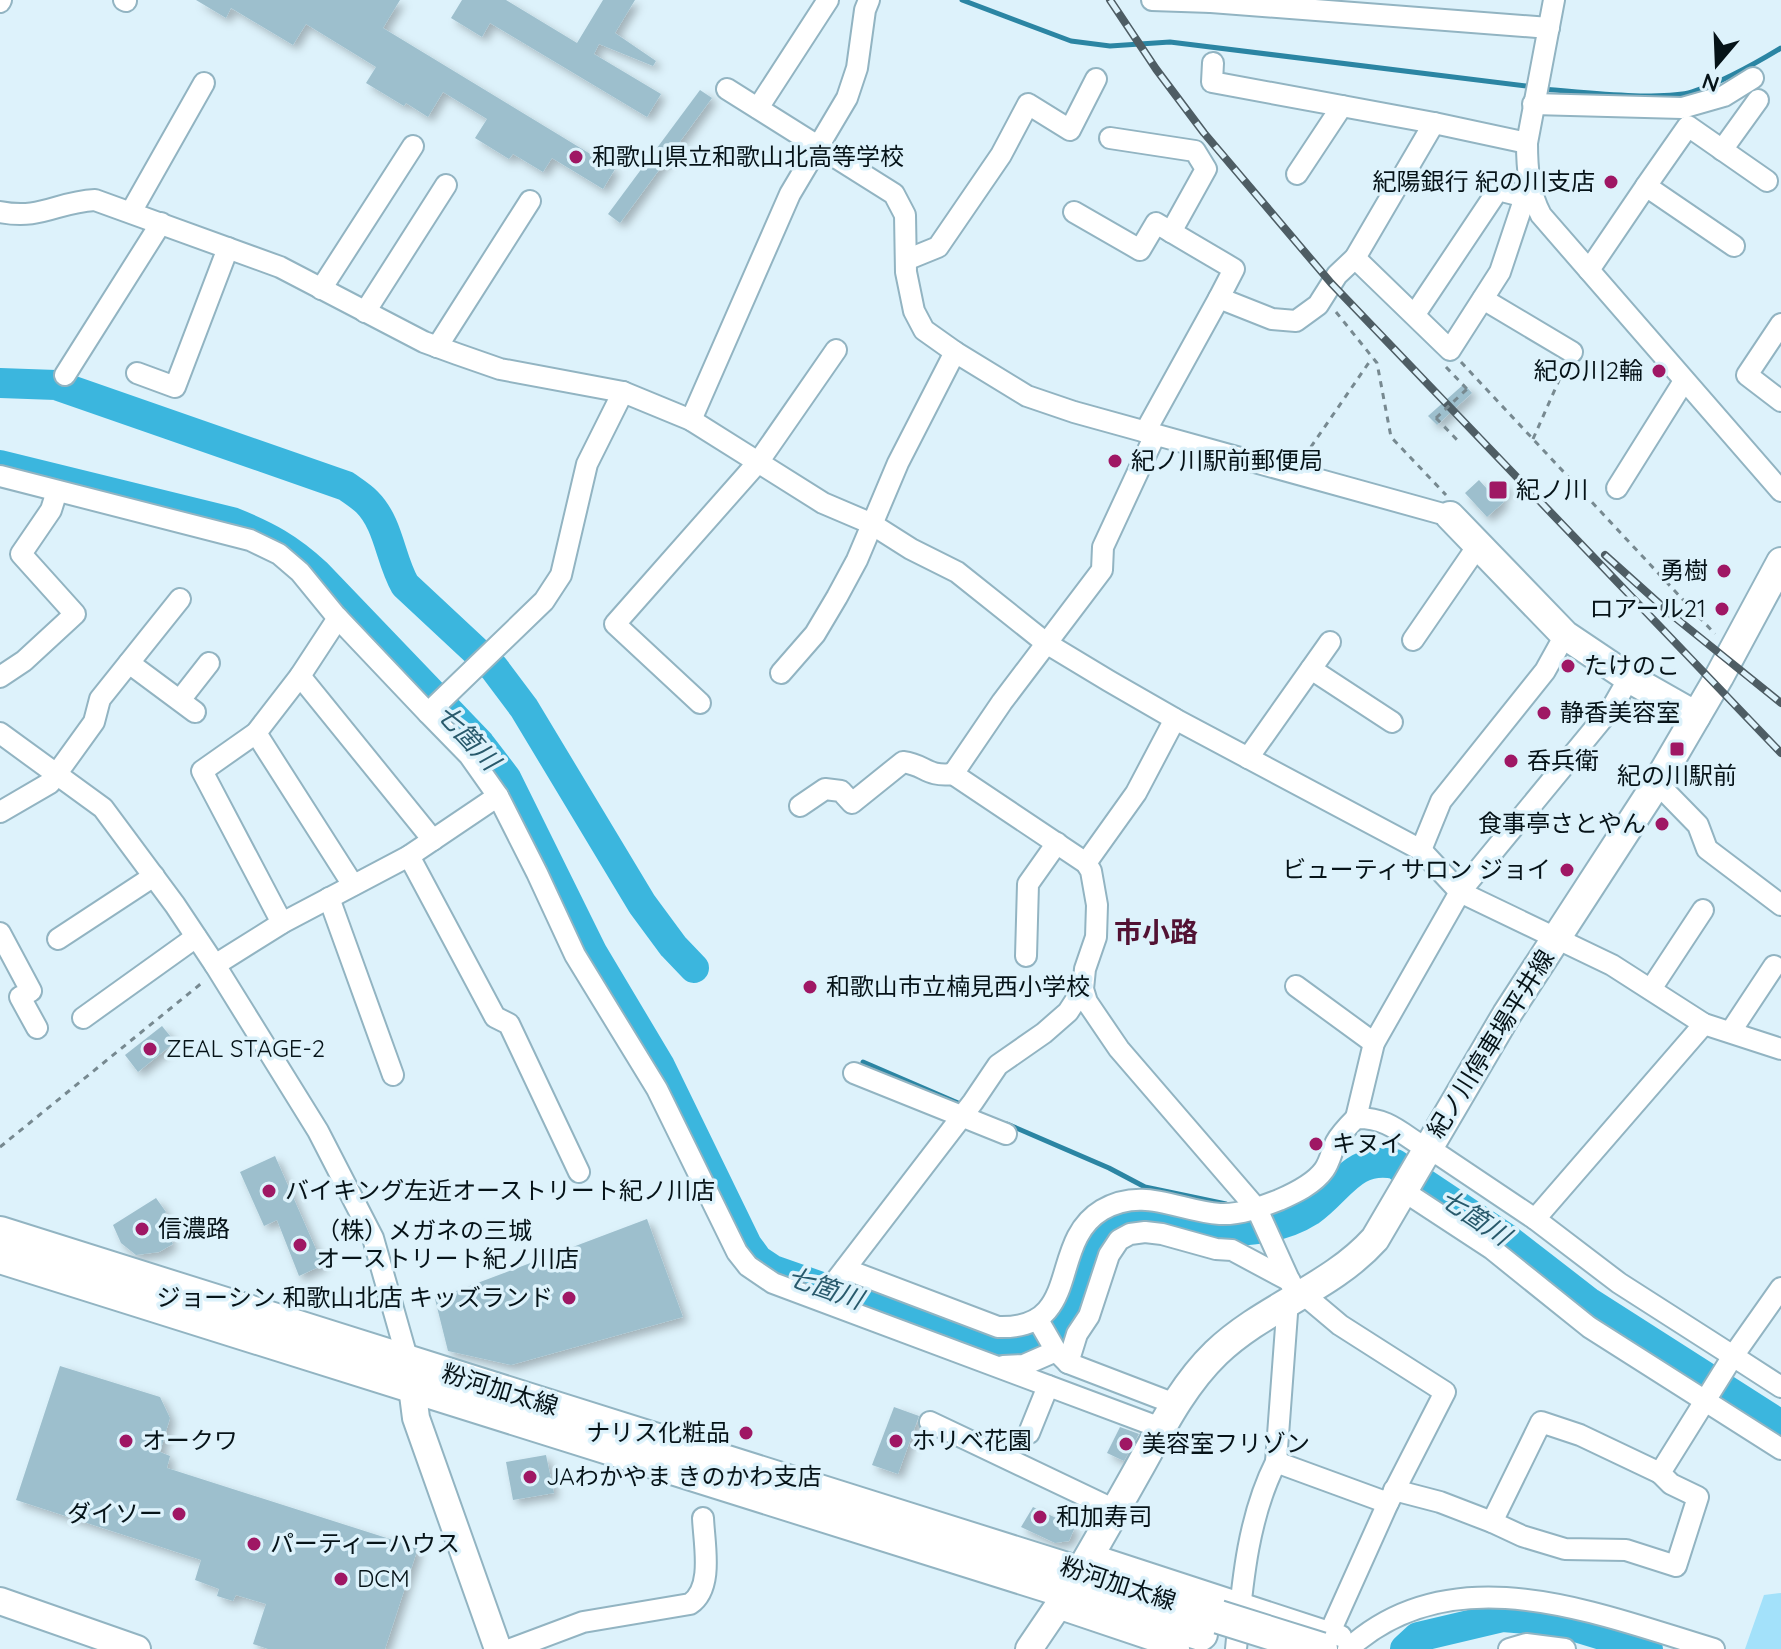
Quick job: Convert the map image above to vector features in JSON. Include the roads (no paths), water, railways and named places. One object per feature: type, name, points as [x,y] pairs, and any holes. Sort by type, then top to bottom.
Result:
[{"type":"main road","points":[[1450,516],[1565,635],[1629,678],[1696,716]]},
{"type":"main road","name":"紀ノ川停車場平井線","points":[[1074,1582],[1175,1404],[1216,1354],[1241,1331],[1294,1292],[1358,1258],[1375,1239],[1422,1154],[1657,783],[1781,562]]},
{"type":"main road","name":"粉河加太線","points":[[0,1233],[411,1373],[1074,1582],[1227,1626],[1325,1640]]},
{"type":"main road","name":"粉河加太線","points":[[0,1257],[411,1373]]},
{"type":"main road","name":"粉河加太線","points":[[1227,1626],[1250,1649]]},
{"type":"street","points":[[758,108],[828,0]]},
{"type":"street","points":[[1152,0],[1211,1],[1549,28]]},
{"type":"street","points":[[1355,258],[1415,314],[1447,357],[1500,272],[1529,198],[1527,143],[1554,0]]},
{"type":"street","points":[[691,420],[790,194],[847,98],[857,68],[864,3]]},
{"type":"street","points":[[1213,63],[1212,82],[1527,143]]},
{"type":"street","points":[[1535,94],[1682,108],[1724,96],[1753,78]]},
{"type":"street","points":[[906,260],[938,247],[1001,155],[1028,104],[1070,130],[1096,79]]},
{"type":"street","points":[[131,212],[204,83]]},
{"type":"street","points":[[727,89],[894,194],[905,215],[906,260],[914,311],[924,330],[1027,396],[1150,434],[1450,516]]},
{"type":"street","points":[[1722,150],[1758,100]]},
{"type":"street","points":[[1297,174],[1342,106]]},
{"type":"street","points":[[1219,298],[1272,319],[1296,321],[1318,305],[1337,275],[1355,258],[1434,123]]},
{"type":"street","points":[[1589,270],[1688,126],[1767,181]]},
{"type":"street","points":[[1110,138],[1195,151],[1206,169],[1171,232]]},
{"type":"street","points":[[321,289],[413,146]]},
{"type":"street","points":[[365,312],[446,185]]},
{"type":"street","points":[[1646,186],[1734,246]]},
{"type":"street","points":[[1415,314],[1498,190],[1529,198],[1781,491]]},
{"type":"street","points":[[0,212],[22,216],[42,213],[73,201],[95,200],[280,267],[437,347],[500,369],[623,392],[691,420],[823,503],[870,523],[911,549],[957,572],[1046,643],[1175,719],[1421,850],[1460,892],[1612,965],[1704,1024],[1781,1049]]},
{"type":"street","points":[[437,347],[530,201]]},
{"type":"street","points":[[953,774],[1102,570],[1103,547],[1150,434],[1234,269],[1156,223],[1140,250],[1074,212]]},
{"type":"street","points":[[65,375],[161,223]]},
{"type":"street","points":[[137,373],[175,387],[228,248]]},
{"type":"street","points":[[1483,299],[1572,352]]},
{"type":"street","points":[[1780,327],[1747,375],[1781,401]]},
{"type":"street","points":[[700,703],[615,624],[759,461],[836,350]]},
{"type":"street","points":[[781,673],[815,634],[857,560],[870,523],[898,463],[955,352]]},
{"type":"street","points":[[1617,488],[1684,381]]},
{"type":"street","points":[[435,706],[544,601],[561,575],[587,464],[623,392]]},
{"type":"street","points":[[0,476],[250,540],[279,554],[300,572],[338,618],[435,706],[498,796],[575,955],[657,1089],[737,1252],[748,1266],[760,1277],[779,1285],[832,1286],[998,1327],[1040,1322],[1058,1292],[1078,1234],[1088,1219],[1105,1208],[1123,1201],[1158,1199],[1218,1214],[1258,1211],[1298,1192],[1324,1170],[1337,1141],[1356,1118],[1374,1043],[1460,892],[1613,706],[1629,678]]},
{"type":"street","points":[[0,677],[24,661],[75,614],[21,554],[51,510],[57,491]]},
{"type":"street","points":[[1413,640],[1452,579],[1479,544]]},
{"type":"street","points":[[0,812],[50,783],[94,722],[100,699],[180,599]]},
{"type":"street","points":[[282,923],[202,771],[256,733],[300,676],[338,618]]},
{"type":"street","points":[[1421,850],[1441,801],[1545,671],[1565,635]]},
{"type":"street","points":[[1248,758],[1330,642]]},
{"type":"street","points":[[129,663],[188,706],[209,663]]},
{"type":"street","points":[[1311,669],[1392,722]]},
{"type":"street","points":[[300,676],[433,840]]},
{"type":"street","points":[[1086,863],[1136,793],[1175,719]]},
{"type":"street","points":[[0,733],[103,808],[218,970],[318,1131],[373,1238],[411,1373],[416,1418],[498,1649]]},
{"type":"street","points":[[256,733],[353,885]]},
{"type":"street","points":[[800,806],[825,789],[841,791],[852,803],[903,762],[912,763],[937,776],[953,774],[1086,863],[1091,871],[1097,905],[1096,937],[1085,969],[1083,989],[1087,1002],[1119,1049],[1258,1211],[1294,1292],[1276,1462],[1269,1475],[1227,1626]]},
{"type":"street","points":[[1657,783],[1698,825],[1707,849],[1781,905]]},
{"type":"street","points":[[218,970],[282,923],[409,856],[498,796]]},
{"type":"street","points":[[1026,956],[1028,884],[1057,843]]},
{"type":"street","points":[[409,856],[495,1017],[509,1024],[579,1172]]},
{"type":"street","points":[[58,939],[154,876]]},
{"type":"street","points":[[329,898],[393,1075]]},
{"type":"street","points":[[1651,989],[1703,910]]},
{"type":"street","points":[[0,933],[31,991],[20,997],[37,1028]]},
{"type":"street","points":[[83,1018],[196,937]]},
{"type":"street","points":[[1731,1031],[1774,966]]},
{"type":"street","points":[[1296,986],[1374,1043]]},
{"type":"street","points":[[832,1286],[967,1111],[998,1065],[1068,1012],[1083,989]]},
{"type":"street","points":[[1535,1219],[1704,1024]]},
{"type":"street","points":[[854,1073],[967,1111],[1006,1134]]},
{"type":"street","points":[[1356,1118],[1372,1117],[1405,1132],[1422,1154],[1451,1162],[1730,1360],[1781,1387]]},
{"type":"street","points":[[1404,1187],[1492,1249],[1589,1327],[1709,1397],[1781,1449]]},
{"type":"street","points":[[992,1365],[1024,1365],[1059,1353],[1089,1316],[1109,1255],[1119,1240],[1130,1234],[1162,1234],[1216,1249],[1232,1250],[1340,1325],[1445,1392],[1391,1496],[1325,1640],[1352,1645],[1392,1620],[1422,1608],[1455,1600],[1500,1596],[1554,1603],[1714,1649]]},
{"type":"street","points":[[832,1286],[992,1365],[1161,1428]]},
{"type":"street","points":[[1660,1473],[1730,1360],[1781,1288]]},
{"type":"street","points":[[1040,1322],[1059,1353],[1175,1404]]},
{"type":"street","points":[[1029,1433],[1048,1386]]},
{"type":"street","points":[[930,1422],[1115,1510]]},
{"type":"street","points":[[1276,1462],[1391,1496],[1440,1502],[1522,1536],[1565,1549],[1626,1550],[1676,1566],[1698,1497],[1671,1484],[1660,1473],[1580,1435],[1541,1422],[1492,1522]]},
{"type":"street","points":[[511,1649],[583,1622],[690,1604],[699,1598],[704,1585],[703,1518]]},
{"type":"street","points":[[1029,1649],[1074,1582],[1179,1649]]},
{"type":"street","points":[[0,1601],[137,1649]]},
{"type":"street","points":[[1509,1649],[1526,1644],[1565,1649]]},
{"type":"waterway","points":[[962,0],[1071,41],[1110,46],[1170,42],[1534,87]]},
{"type":"waterway","points":[[1544,89],[1620,95],[1679,95],[1726,78],[1781,48]]},
{"type":"waterway","points":[[0,383],[56,385],[346,486],[367,502],[385,531],[405,585],[494,668],[524,708],[642,904],[673,946],[694,968]]},
{"type":"waterway","name":"七箇川","points":[[0,465],[232,522],[277,543],[316,573],[480,744],[506,778],[592,952],[660,1066],[747,1245],[758,1260],[773,1270],[985,1344],[1026,1344],[1041,1339],[1064,1319],[1099,1239],[1106,1230],[1124,1219],[1151,1215],[1222,1230],[1265,1228],[1288,1222],[1310,1211],[1357,1170],[1380,1163],[1395,1164],[1506,1238],[1590,1303],[1781,1425]]},
{"type":"waterway","points":[[863,1062],[965,1106]]},
{"type":"waterway","points":[[1007,1124],[1145,1187],[1226,1204]]},
{"type":"waterway","points":[[1242,1219],[1248,1231]]},
{"type":"waterway","points":[[1405,1649],[1418,1637],[1503,1617],[1559,1622],[1648,1649]]},
{"type":"railway","points":[[1110,0],[1204,133],[1331,283],[1781,753]]},
{"type":"railway","points":[[1605,555],[1672,615],[1781,703]]},
{"type":"place","name":"和歌山県立和歌山北高等学校","points":[[576,157]]},
{"type":"place","name":"紀陽銀行 紀の川支店","points":[[1611,182]]},
{"type":"place","name":"紀の川2輪","points":[[1659,371]]},
{"type":"place","name":"紀ノ川駅前郵便局","points":[[1115,461]]},
{"type":"place","name":"紀ノ川","points":[[1498,490]]},
{"type":"place","name":"勇樹","points":[[1724,571]]},
{"type":"place","name":"ロアール21","points":[[1722,609]]},
{"type":"place","name":"たけのこ","points":[[1568,666]]},
{"type":"place","name":"静香美容室","points":[[1544,713]]},
{"type":"place","name":"紀の川駅前","points":[[1677,749]]},
{"type":"place","name":"呑兵衛","points":[[1511,761]]},
{"type":"place","name":"食事亭さとやん","points":[[1662,824]]},
{"type":"place","name":"ビューティサロン ジョイ","points":[[1567,870]]},
{"type":"place","name":"和歌山市立楠見西小学校","points":[[810,987]]},
{"type":"place","name":"ZEAL STAGE-2","points":[[150,1049]]},
{"type":"place","name":"キヌイ","points":[[1316,1144]]},
{"type":"place","name":"バイキング左近オーストリート紀ノ川店","points":[[269,1191]]},
{"type":"place","name":"信濃路","points":[[142,1229]]},
{"type":"place","name":"（株）メガネの三城 オーストリート紀ノ川店","points":[[300,1245]]},
{"type":"place","name":"ジョーシン 和歌山北店 キッズランド","points":[[569,1298]]},
{"type":"place","name":"ナリス化粧品","points":[[746,1433]]},
{"type":"place","name":"オークワ","points":[[126,1441]]},
{"type":"place","name":"ホリベ花園","points":[[896,1441]]},
{"type":"place","name":"美容室フリゾン","points":[[1126,1444]]},
{"type":"place","name":"JAわかやま きのかわ支店","points":[[530,1477]]},
{"type":"place","name":"ダイソー","points":[[179,1514]]},
{"type":"place","name":"和加寿司","points":[[1040,1517]]},
{"type":"place","name":"パーティーハウス","points":[[254,1544]]},
{"type":"place","name":"DCM","points":[[341,1579]]},
{"type":"district","name":"市小路","points":[[1156,932]]}]
